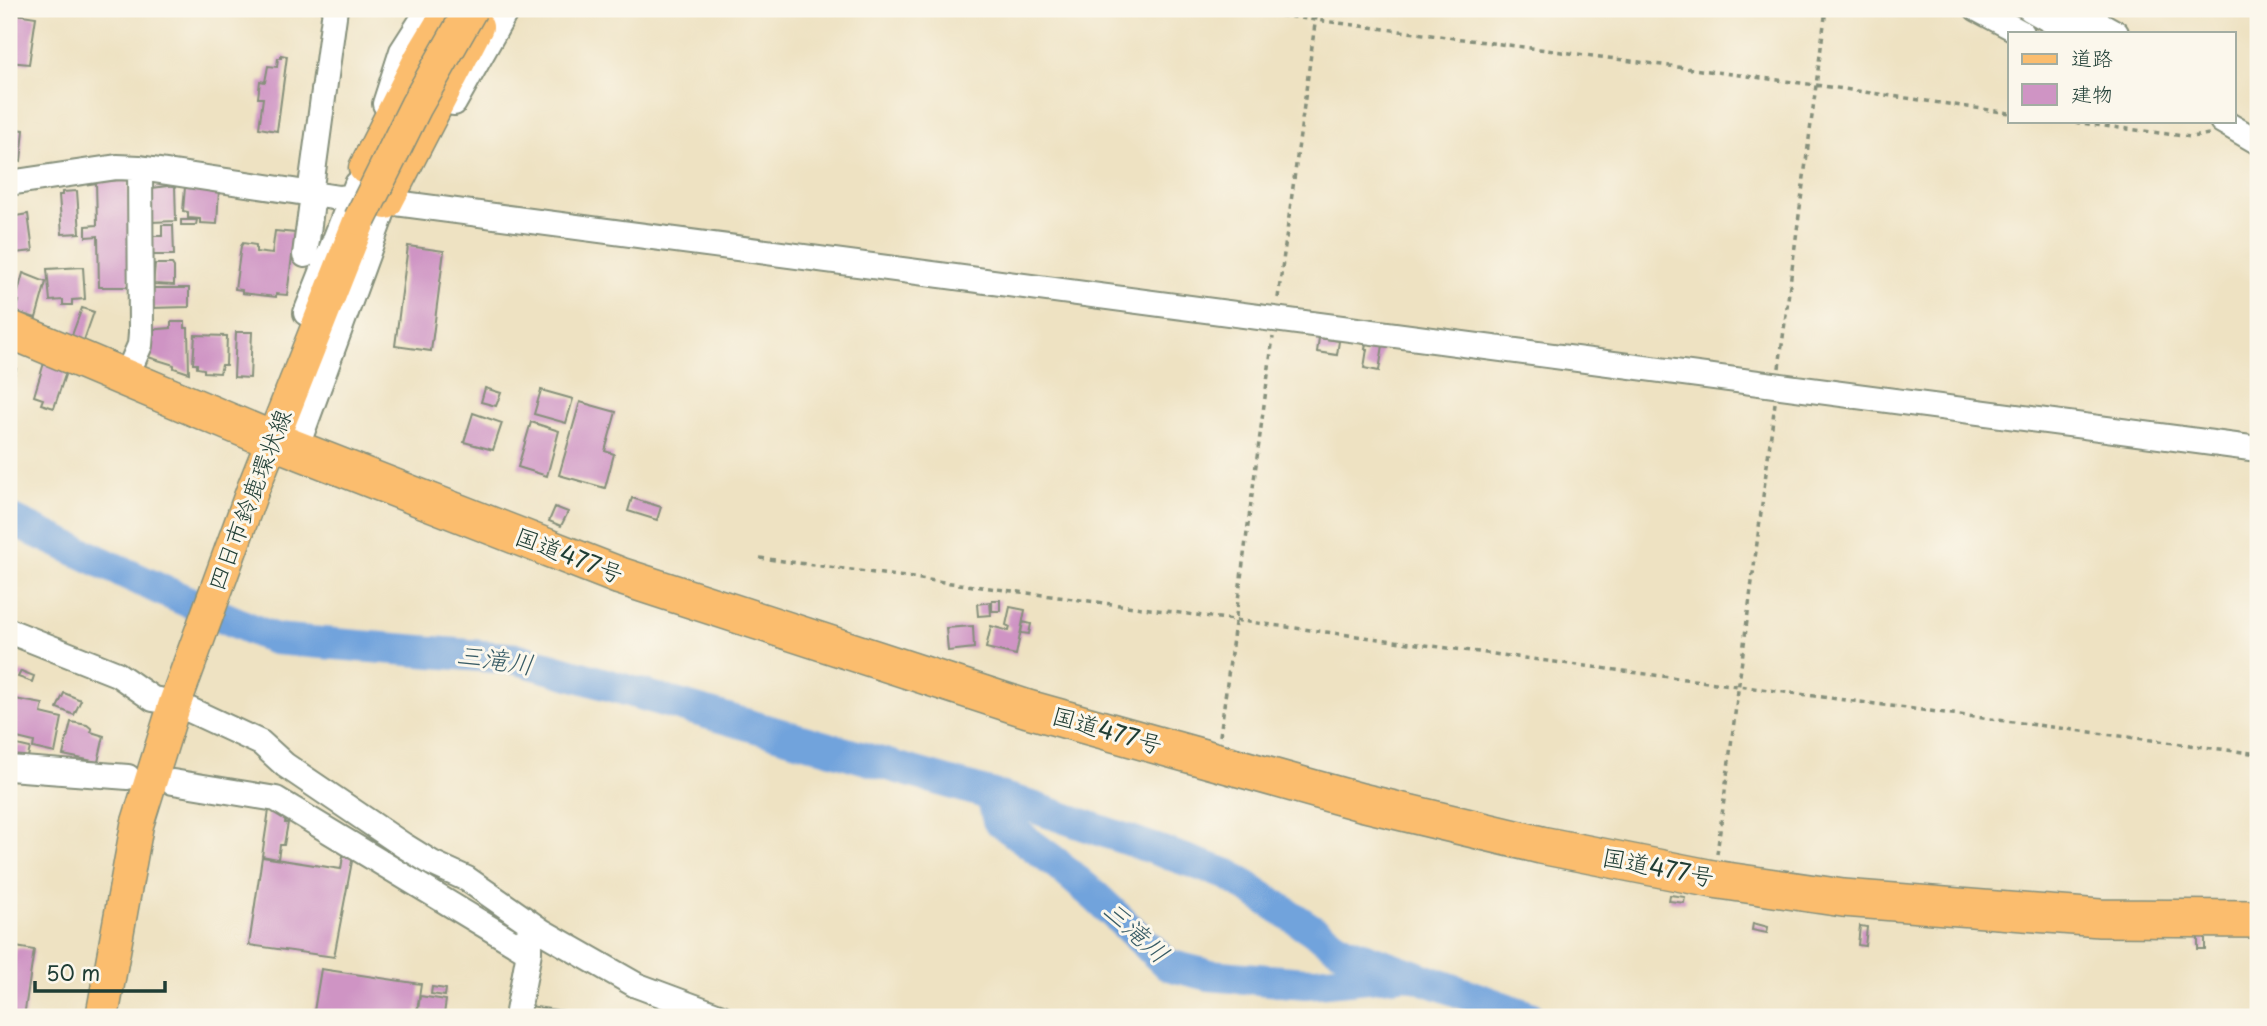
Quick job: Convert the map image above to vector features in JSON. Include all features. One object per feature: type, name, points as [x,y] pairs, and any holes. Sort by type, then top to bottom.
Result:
[{"type":"highway","name":"国道477号","points":[[14,330],[276,441],[620,576],[1028,709],[1362,802],[1541,845],[1713,879],[1843,898],[2100,918],[2258,919]]},
{"type":"main road","points":[[365,168],[420,59],[450,9]]},
{"type":"main road","name":"四日市鈴鹿環状線","points":[[102,1017],[137,825],[180,690],[253,489],[276,441],[366,207],[416,106],[471,9]]},
{"type":"main road","points":[[366,207],[413,151],[487,9]]},
{"type":"street","points":[[304,255],[335,9]]},
{"type":"street","points":[[366,207],[365,168],[402,51],[429,9]]},
{"type":"street","points":[[413,151],[435,131],[449,113],[507,9]]},
{"type":"street","points":[[1977,9],[2020,32]]},
{"type":"street","points":[[2030,9],[2068,22],[2112,32]]},
{"type":"street","points":[[9,183],[117,167],[140,169],[311,194],[366,207],[1275,320],[2258,449]]},
{"type":"street","points":[[125,379],[140,345],[141,333],[140,169]]},
{"type":"street","points":[[10,636],[117,674],[153,699],[180,690],[261,743],[285,765],[432,863],[465,893],[512,928],[529,946],[517,1017]]},
{"type":"street","points":[[9,768],[128,777]]},
{"type":"street","points":[[173,782],[276,799],[529,952]]},
{"type":"street","points":[[432,863],[467,879],[543,932],[636,985],[722,1017]]},
{"type":"path","points":[[1231,9],[2008,113]]},
{"type":"path","points":[[1216,762],[1237,622],[1317,9]]},
{"type":"path","points":[[1713,879],[1826,9]]},
{"type":"path","points":[[2073,122],[2191,137],[2240,131]]},
{"type":"path","points":[[760,558],[2258,754]]},
{"type":"path","points":[[2255,883],[2258,854]]},
{"type":"building","points":[[9,13],[36,17],[29,64],[9,62]]},
{"type":"building","points":[[281,55],[287,56],[277,131],[259,128],[263,98],[258,98],[260,81],[265,82],[268,66],[277,67]]},
{"type":"building","points":[[9,125],[24,130],[21,161],[9,159]]},
{"type":"building","points":[[128,180],[130,287],[99,287],[98,236],[86,237],[86,226],[97,225],[96,181]]},
{"type":"building","points":[[175,185],[176,221],[151,222],[152,188]]},
{"type":"building","points":[[185,187],[219,189],[217,224],[200,223],[200,219],[188,218],[188,212],[183,211]]},
{"type":"building","points":[[77,191],[80,233],[62,234],[59,195],[62,195],[62,192]]},
{"type":"building","points":[[28,214],[33,251],[15,253],[10,217]]},
{"type":"building","points":[[181,220],[197,220],[196,225],[181,225]]},
{"type":"building","points":[[162,225],[173,225],[174,255],[152,255],[153,236],[162,236]]},
{"type":"building","points":[[275,231],[295,233],[287,295],[276,294],[276,297],[242,293],[242,290],[235,289],[243,243],[256,245],[256,252],[272,254]]},
{"type":"building","points":[[408,246],[444,251],[431,351],[395,346]]},
{"type":"building","points":[[155,264],[172,264],[174,285],[153,284]]},
{"type":"building","points":[[83,267],[85,299],[72,300],[72,305],[63,305],[63,300],[50,301],[47,269]]},
{"type":"building","points":[[23,273],[46,282],[36,318],[16,312],[19,301],[16,300]]},
{"type":"building","points":[[150,288],[189,288],[189,307],[150,308]]},
{"type":"building","points":[[82,308],[94,312],[83,343],[71,338]]},
{"type":"building","points":[[171,322],[185,322],[185,328],[188,328],[189,373],[148,357],[147,330],[171,328]]},
{"type":"building","points":[[236,332],[252,332],[250,378],[234,377]]},
{"type":"building","points":[[195,335],[227,336],[226,365],[222,365],[220,373],[204,372],[204,369],[193,364]]},
{"type":"building","points":[[1319,338],[1339,341],[1337,355],[1317,352]]},
{"type":"building","points":[[1366,343],[1383,345],[1379,371],[1364,368]]},
{"type":"building","points":[[44,363],[67,369],[54,408],[41,404],[43,399],[34,396]]},
{"type":"building","points":[[9,367],[16,369],[9,389]]},
{"type":"building","points":[[485,388],[501,393],[496,406],[481,402]]},
{"type":"building","points":[[541,390],[573,399],[566,423],[534,414]]},
{"type":"building","points":[[580,402],[616,412],[605,451],[614,454],[605,488],[559,475]]},
{"type":"building","points":[[473,413],[502,423],[493,450],[464,442]]},
{"type":"building","points":[[531,422],[559,431],[547,476],[518,467]]},
{"type":"building","points":[[632,498],[661,507],[657,520],[628,511]]},
{"type":"building","points":[[555,507],[568,512],[561,526],[549,521]]},
{"type":"building","points":[[992,600],[1000,600],[1000,611],[992,611]]},
{"type":"building","points":[[990,602],[991,615],[978,616],[977,604]]},
{"type":"building","points":[[1010,607],[1025,610],[1016,655],[986,648],[991,626],[1009,631],[1010,627],[1006,625]]},
{"type":"building","points":[[1023,622],[1031,624],[1029,634],[1021,633]]},
{"type":"building","points":[[973,626],[974,648],[948,651],[946,628]]},
{"type":"building","points":[[21,671],[34,676],[32,682],[18,677]]},
{"type":"building","points":[[64,693],[81,700],[74,715],[57,708]]},
{"type":"building","points":[[15,699],[43,704],[41,713],[62,718],[55,753],[33,748],[34,742],[9,736],[9,706],[13,708]]},
{"type":"building","points":[[71,722],[87,725],[92,729],[91,732],[104,736],[98,762],[63,755]]},
{"type":"building","points":[[17,745],[30,748],[27,761],[14,758]]},
{"type":"building","points":[[269,810],[286,813],[285,823],[288,823],[278,859],[262,856]]},
{"type":"building","points":[[344,850],[353,856],[334,957],[249,945],[262,857],[341,869]]},
{"type":"building","points":[[1670,895],[1685,897],[1684,903],[1669,901]]},
{"type":"building","points":[[1753,923],[1768,927],[1767,933],[1752,930]]},
{"type":"building","points":[[1860,926],[1867,927],[1865,946],[1858,945]]},
{"type":"building","points":[[2198,936],[2205,936],[2205,949],[2198,949]]},
{"type":"building","points":[[16,947],[34,950],[24,1017],[9,1017],[9,992]]},
{"type":"building","points":[[321,969],[421,984],[416,1017],[313,1017]]},
{"type":"building","points":[[432,987],[446,989],[445,996],[431,994]]},
{"type":"building","points":[[420,996],[446,1000],[444,1014],[418,1010]]},
{"type":"building","points":[[529,1006],[600,1016],[600,1017],[527,1017]]},
{"type":"waterway","name":"三滝川","points":[[9,519],[274,639],[518,659],[1024,804],[1229,875],[1343,950],[1530,1017]]},
{"type":"waterway","name":"三滝川","points":[[991,794],[998,820],[1055,862],[1168,965],[1208,975],[1306,983],[1400,974]]}]
